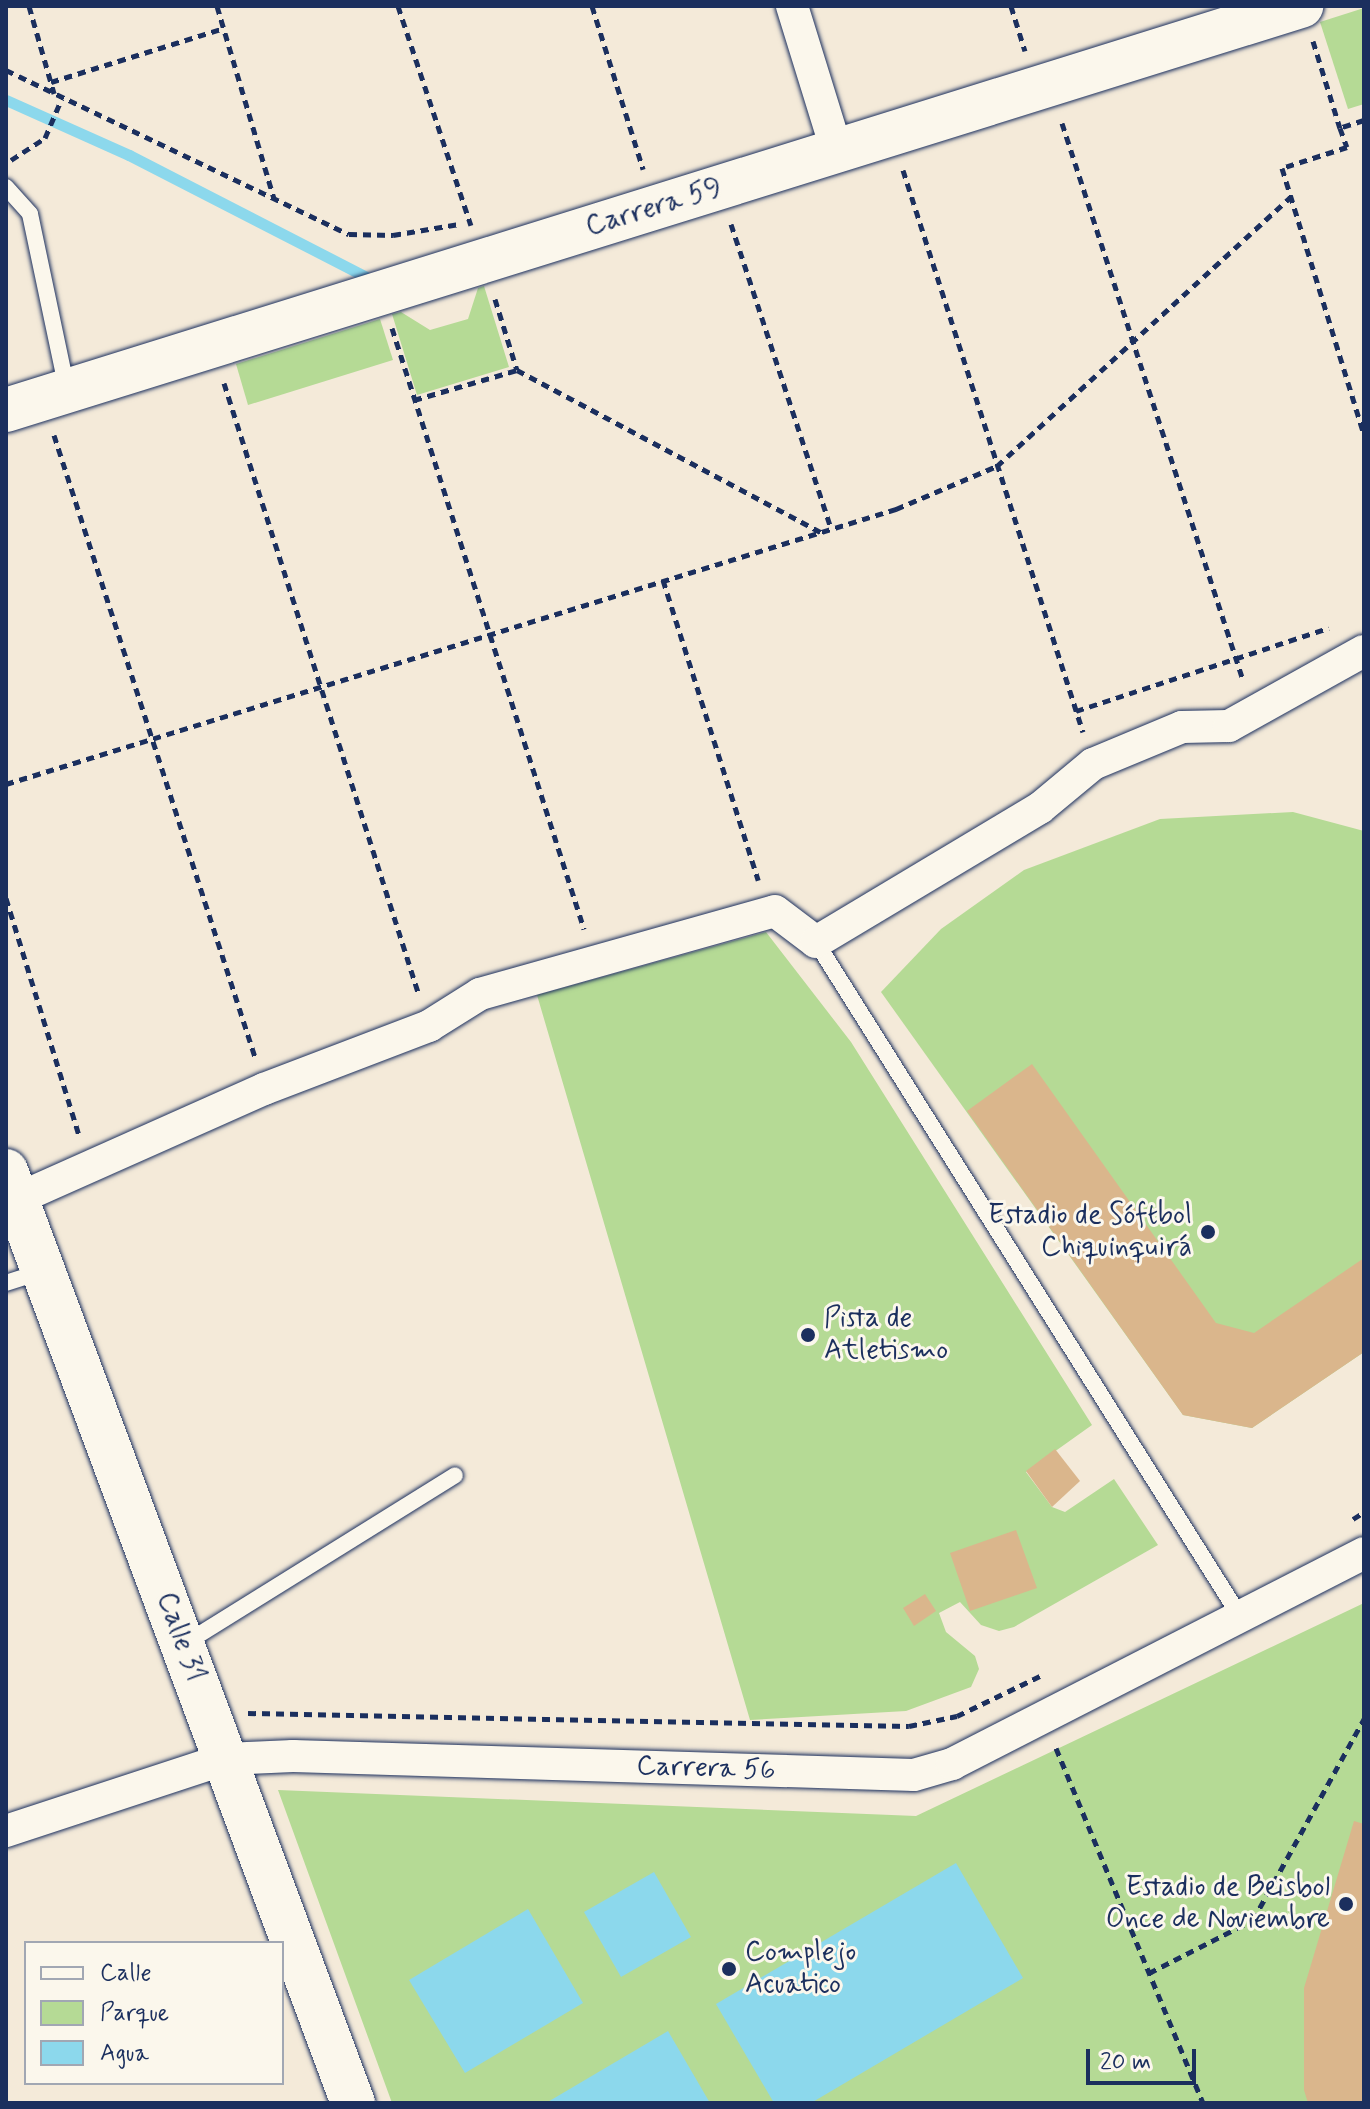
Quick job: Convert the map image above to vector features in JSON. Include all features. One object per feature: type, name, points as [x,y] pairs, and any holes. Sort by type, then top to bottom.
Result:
[{"type":"street","points":[[792,6],[837,151]]},
{"type":"street","name":"Carrera 59","points":[[39,400],[381,293],[476,241],[656,208],[1042,85],[1306,21]]},
{"type":"street","points":[[12,1185],[89,1169],[264,1089],[429,1026],[480,994],[593,959],[775,911],[816,942],[1040,808],[1093,764],[1182,727],[1229,726],[1254,715],[1364,651]]},
{"type":"street","name":"Calle 31","points":[[12,1185],[25,1277],[183,1645],[353,2103]]},
{"type":"street","name":"Carrera 56","points":[[6,1831],[225,1759],[293,1756],[914,1775],[952,1764],[1364,1553]]},
{"type":"lane","points":[[6,187],[30,214],[39,400]]},
{"type":"lane","points":[[816,942],[1241,1618]]},
{"type":"lane","points":[[183,1645],[455,1475]]},
{"type":"path","points":[[29,6],[54,94]]},
{"type":"path","points":[[217,6],[275,199]]},
{"type":"path","points":[[398,6],[517,370],[820,532]]},
{"type":"path","points":[[592,6],[656,208]]},
{"type":"path","points":[[1011,6],[1134,339],[1254,715]]},
{"type":"path","points":[[1306,21],[1347,147],[1282,168],[1364,435]]},
{"type":"path","points":[[51,82],[224,28]]},
{"type":"path","points":[[6,70],[349,234],[476,241]]},
{"type":"path","points":[[6,160],[16,160],[45,138],[62,98]]},
{"type":"path","points":[[1340,128],[1364,120]]},
{"type":"path","points":[[892,135],[1093,764]]},
{"type":"path","points":[[720,188],[831,529]]},
{"type":"path","points":[[6,784],[489,632],[896,509],[997,466],[1291,197]]},
{"type":"path","points":[[381,293],[593,959]]},
{"type":"path","points":[[213,347],[429,1026]]},
{"type":"path","points":[[414,400],[517,370]]},
{"type":"path","points":[[39,400],[155,739],[264,1089]]},
{"type":"path","points":[[663,580],[768,912]]},
{"type":"path","points":[[1076,711],[1336,626]]},
{"type":"path","points":[[6,898],[89,1169]]},
{"type":"path","points":[[1338,1526],[1364,1512]]},
{"type":"path","points":[[207,1712],[909,1726],[957,1716],[1055,1669]]},
{"type":"path","points":[[1149,1973],[1253,1920],[1364,1719]]},
{"type":"path","points":[[1056,1748],[1203,2103]]},
{"type":"green space","points":[[1364,8],[1364,104],[1348,109],[1320,22]]},
{"type":"green space","points":[[484,286],[509,367],[417,395],[392,314],[401,312],[430,330],[468,319],[478,288]]},
{"type":"green space","points":[[380,319],[393,360],[248,405],[236,364]]},
{"type":"green space","name":"Estadio de Sóftbol Chiquinquirá","points":[[1293,812],[1364,831],[1364,1352],[1252,1428],[1183,1415],[881,992],[941,929],[1024,870],[1160,819]]},
{"type":"green space","points":[[766,932],[851,1042],[1092,1425],[1026,1472],[1052,1507],[1065,1512],[1114,1479],[1158,1545],[1014,1627],[999,1631],[981,1625],[960,1602],[939,1613],[946,1632],[975,1656],[979,1669],[971,1687],[906,1711],[750,1720],[537,995]]},
{"type":"green space","points":[[1364,1603],[1364,2103],[392,2103],[278,1790],[916,1816]]},
{"type":"water","points":[[956,1863],[1023,1978],[811,2103],[774,2103],[716,2004]]},
{"type":"water","points":[[654,1872],[691,1937],[621,1977],[584,1912]]},
{"type":"water","points":[[528,1909],[583,2003],[465,2073],[409,1980]]},
{"type":"water","points":[[668,2031],[710,2103],[546,2103]]},
{"type":"building","points":[[1032,1064],[1216,1323],[1254,1333],[1364,1258],[1364,1352],[1252,1428],[1183,1415],[967,1111]]},
{"type":"building","points":[[1055,1449],[1080,1481],[1052,1507],[1026,1471]]},
{"type":"building","points":[[1016,1530],[1037,1588],[970,1611],[950,1553]]},
{"type":"building","points":[[925,1594],[936,1611],[914,1626],[903,1608]]},
{"type":"building","name":"Estadio de Beisbol Once de Noviembre","points":[[1354,1821],[1364,1824],[1364,2103],[1308,2103],[1304,2090],[1304,1988]]},
{"type":"waterway","points":[[6,100],[129,155],[376,282]]},
{"type":"place","name":"Estadio de Sóftbol Chiquinquirá","points":[[1208,1232]]},
{"type":"place","name":"Pista de Atletismo","points":[[808,1335]]},
{"type":"place","name":"Estadio de Beisbol Once de Noviembre","points":[[1346,1904]]},
{"type":"place","name":"Complejo Acuatico","points":[[729,1969]]}]
